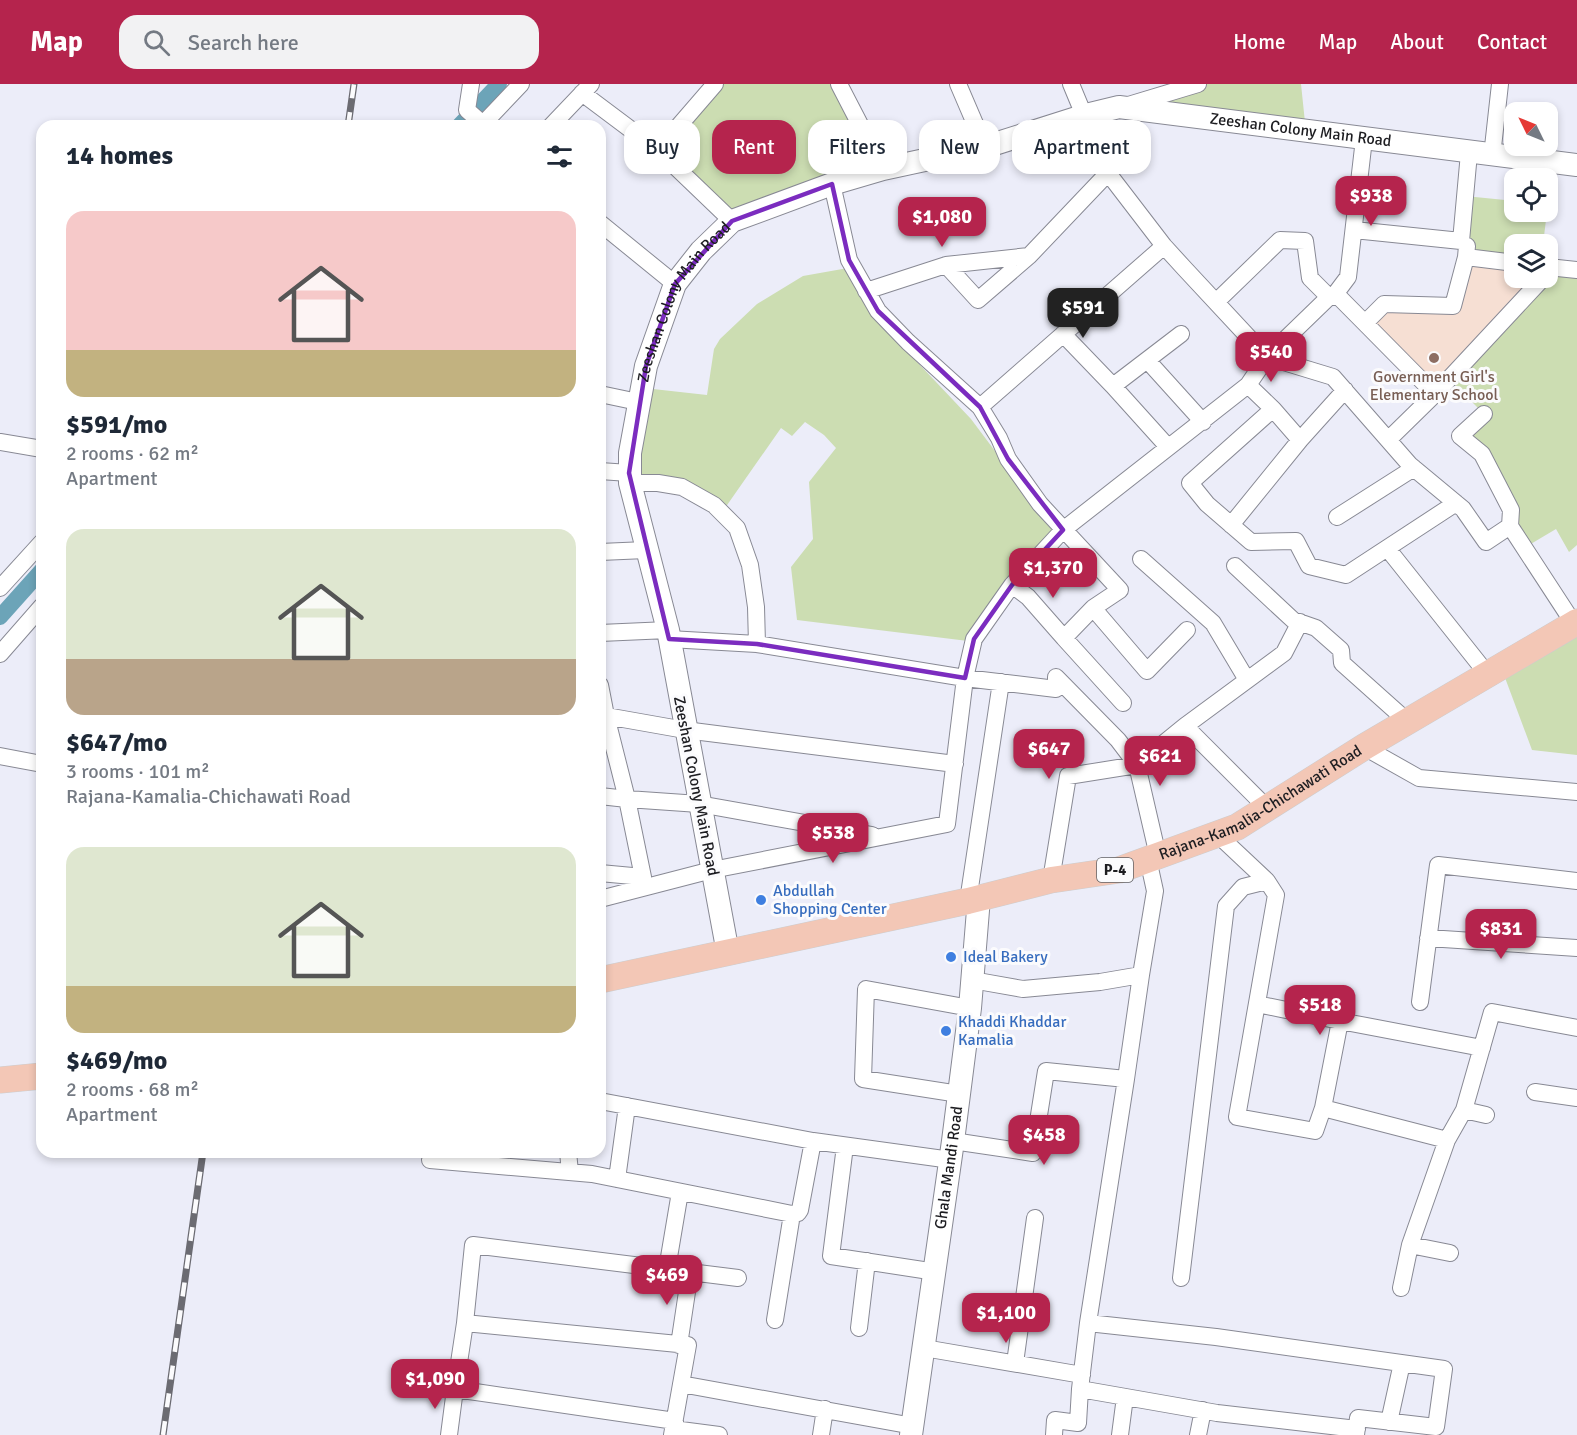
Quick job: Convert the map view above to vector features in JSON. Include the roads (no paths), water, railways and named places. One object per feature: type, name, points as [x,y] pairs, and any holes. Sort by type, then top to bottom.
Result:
[{"type":"main road","name":"Rajana-Kamalia-Chichawati Road","points":[[606,979],[728,954],[1051,880],[1119,870],[1238,827],[1364,747],[1575,623]]},
{"type":"main road","points":[[0,1080],[36,1077]]},
{"type":"street","points":[[476,106],[521,84]]},
{"type":"street","points":[[684,120],[715,84]]},
{"type":"street","points":[[839,84],[857,120]]},
{"type":"street","points":[[957,84],[974,120]]},
{"type":"street","points":[[1071,84],[1088,120]]},
{"type":"street","points":[[1119,108],[1198,84]]},
{"type":"street","points":[[1492,156],[1500,84]]},
{"type":"street","points":[[557,120],[587,89],[624,121]]},
{"type":"street","name":"Zeeshan Colony Main Road","points":[[1000,143],[1119,108],[1577,165]]},
{"type":"street","points":[[606,897],[645,883],[947,824],[965,678],[974,639],[1012,585],[1063,530],[1248,385],[1267,357],[1348,278],[1364,139]]},
{"type":"street","points":[[1365,323],[1384,304],[1453,306],[1463,249],[1469,153]]},
{"type":"street","points":[[683,174],[732,220]]},
{"type":"street","name":"Zeeshan Colony Main Road","points":[[728,954],[668,634],[629,478],[638,402],[646,366],[675,284],[701,251],[732,220],[831,184],[868,174]]},
{"type":"street","points":[[946,265],[978,300],[1029,256],[1107,174]]},
{"type":"street","points":[[1109,174],[1164,246],[1267,357],[1334,377],[1414,468],[1463,509],[1486,542],[1510,526]]},
{"type":"street","points":[[831,184],[849,260],[878,311],[908,342],[980,407],[999,438],[1008,459],[1040,504],[1120,590],[1093,608],[1064,638]]},
{"type":"street","points":[[606,228],[675,284]]},
{"type":"street","points":[[1354,230],[1463,249],[1504,260]]},
{"type":"street","points":[[1216,303],[1280,240],[1305,242],[1310,278],[1331,297],[1339,297],[1436,394]]},
{"type":"street","points":[[980,407],[1164,246]]},
{"type":"street","points":[[866,291],[946,265],[1029,256]]},
{"type":"street","points":[[1558,271],[1577,270]]},
{"type":"street","points":[[1388,440],[1436,394],[1533,288]]},
{"type":"street","points":[[1063,334],[1168,447]]},
{"type":"street","points":[[1113,386],[1181,334]]},
{"type":"street","points":[[1147,360],[1203,422]]},
{"type":"street","points":[[1248,385],[1300,440]]},
{"type":"street","points":[[1231,525],[1300,440],[1345,390]]},
{"type":"street","points":[[606,395],[638,402]]},
{"type":"street","points":[[1273,409],[1191,483],[1207,504],[1251,542],[1296,541],[1309,566],[1346,574],[1455,503]]},
{"type":"street","points":[[1484,414],[1460,436],[1482,454],[1511,510],[1510,526],[1575,623]]},
{"type":"street","points":[[0,442],[36,448]]},
{"type":"street","points":[[1337,518],[1414,468]]},
{"type":"street","points":[[606,472],[682,487],[714,505],[737,528],[750,565],[756,607],[757,644]]},
{"type":"street","points":[[1387,548],[1488,675]]},
{"type":"street","points":[[0,588],[36,549]]},
{"type":"street","points":[[606,552],[646,550]]},
{"type":"street","points":[[1142,559],[1213,623],[1247,680]]},
{"type":"street","points":[[1235,566],[1293,620],[1316,628],[1341,650],[1342,663],[1408,722]]},
{"type":"street","points":[[1012,585],[1028,597],[1123,704]]},
{"type":"street","points":[[1093,608],[1147,671],[1187,630]]},
{"type":"street","points":[[0,654],[36,613]]},
{"type":"street","points":[[1051,880],[1068,776],[1137,765],[1185,726],[1284,653],[1300,622]]},
{"type":"street","points":[[606,633],[668,634],[757,644],[965,678],[1056,689],[1056,677],[1118,740],[1137,765],[1153,858],[1155,891],[1088,1323],[1078,1423],[1055,1420],[1054,1435]]},
{"type":"street","points":[[974,899],[1002,682]]},
{"type":"street","points":[[606,716],[685,730],[955,764]]},
{"type":"street","points":[[606,726],[627,799],[645,883]]},
{"type":"street","points":[[1185,726],[1267,808]]},
{"type":"street","points":[[1364,747],[1419,778],[1577,792]]},
{"type":"street","points":[[0,756],[36,763]]},
{"type":"street","points":[[606,797],[699,804],[882,836]]},
{"type":"street","points":[[1217,834],[1267,881],[1276,895],[1237,1117],[1316,1131],[1323,1108],[1340,1021]]},
{"type":"street","points":[[1420,1002],[1438,865],[1577,881]]},
{"type":"street","points":[[606,874],[645,883]]},
{"type":"street","points":[[1181,1278],[1226,906],[1243,887],[1267,881]]},
{"type":"street","name":"Ghala Mandi Road","points":[[912,1430],[936,1272],[970,1008],[974,899]]},
{"type":"street","points":[[1428,938],[1577,948]]},
{"type":"street","points":[[972,980],[1023,989],[1101,982],[1141,975]]},
{"type":"street","points":[[959,1094],[862,1079],[866,988],[970,1008]]},
{"type":"street","points":[[1257,1004],[1482,1048]]},
{"type":"street","points":[[1401,1288],[1410,1245],[1447,1140],[1464,1110],[1492,1012],[1577,1028]]},
{"type":"street","points":[[606,1102],[813,1142],[845,1146],[1033,1152],[1046,1071],[1126,1079]]},
{"type":"street","points":[[1535,1092],[1577,1098]]},
{"type":"street","points":[[617,1179],[627,1106]]},
{"type":"street","points":[[1323,1108],[1447,1140]]},
{"type":"street","points":[[1464,1110],[1486,1115]]},
{"type":"street","points":[[430,1160],[570,1172],[617,1179],[792,1214],[800,1210],[813,1142]]},
{"type":"street","points":[[845,1146],[831,1256],[936,1272]]},
{"type":"street","points":[[569,1158],[570,1172]]},
{"type":"street","points":[[667,1269],[680,1192]]},
{"type":"street","points":[[775,1320],[792,1214]]},
{"type":"street","points":[[1015,1363],[1035,1218]]},
{"type":"street","points":[[449,1435],[465,1323],[473,1245],[738,1278]]},
{"type":"street","points":[[1410,1245],[1450,1252]]},
{"type":"street","points":[[859,1328],[867,1261]]},
{"type":"street","points":[[679,1345],[690,1272]]},
{"type":"street","points":[[465,1323],[688,1346],[673,1428]]},
{"type":"street","points":[[924,1348],[1015,1363],[1125,1397],[1203,1410],[1275,1428],[1357,1432],[1359,1418],[1436,1427],[1444,1369],[1216,1337],[1088,1323]]},
{"type":"street","points":[[1389,1422],[1402,1363]]},
{"type":"street","points":[[681,1384],[825,1409],[912,1430]]},
{"type":"street","points":[[455,1389],[719,1435]]},
{"type":"street","points":[[1120,1435],[1125,1397]]},
{"type":"street","points":[[821,1435],[825,1409]]},
{"type":"street","points":[[1198,1435],[1203,1410]]},
{"type":"waterway","points":[[465,120],[499,84]]},
{"type":"waterway","points":[[0,617],[36,577]]},
{"type":"railway","points":[[349,120],[354,84]]},
{"type":"railway","points":[[163,1435],[202,1158]]},
{"type":"place","name":"Government Girl's Elementary School","points":[[1434,358]]},
{"type":"place","name":"Abdullah Shopping Center","points":[[761,900]]},
{"type":"place","name":"Ideal Bakery","points":[[951,957]]},
{"type":"place","name":"Khaddi Khaddar Kamalia","points":[[946,1031]]}]
